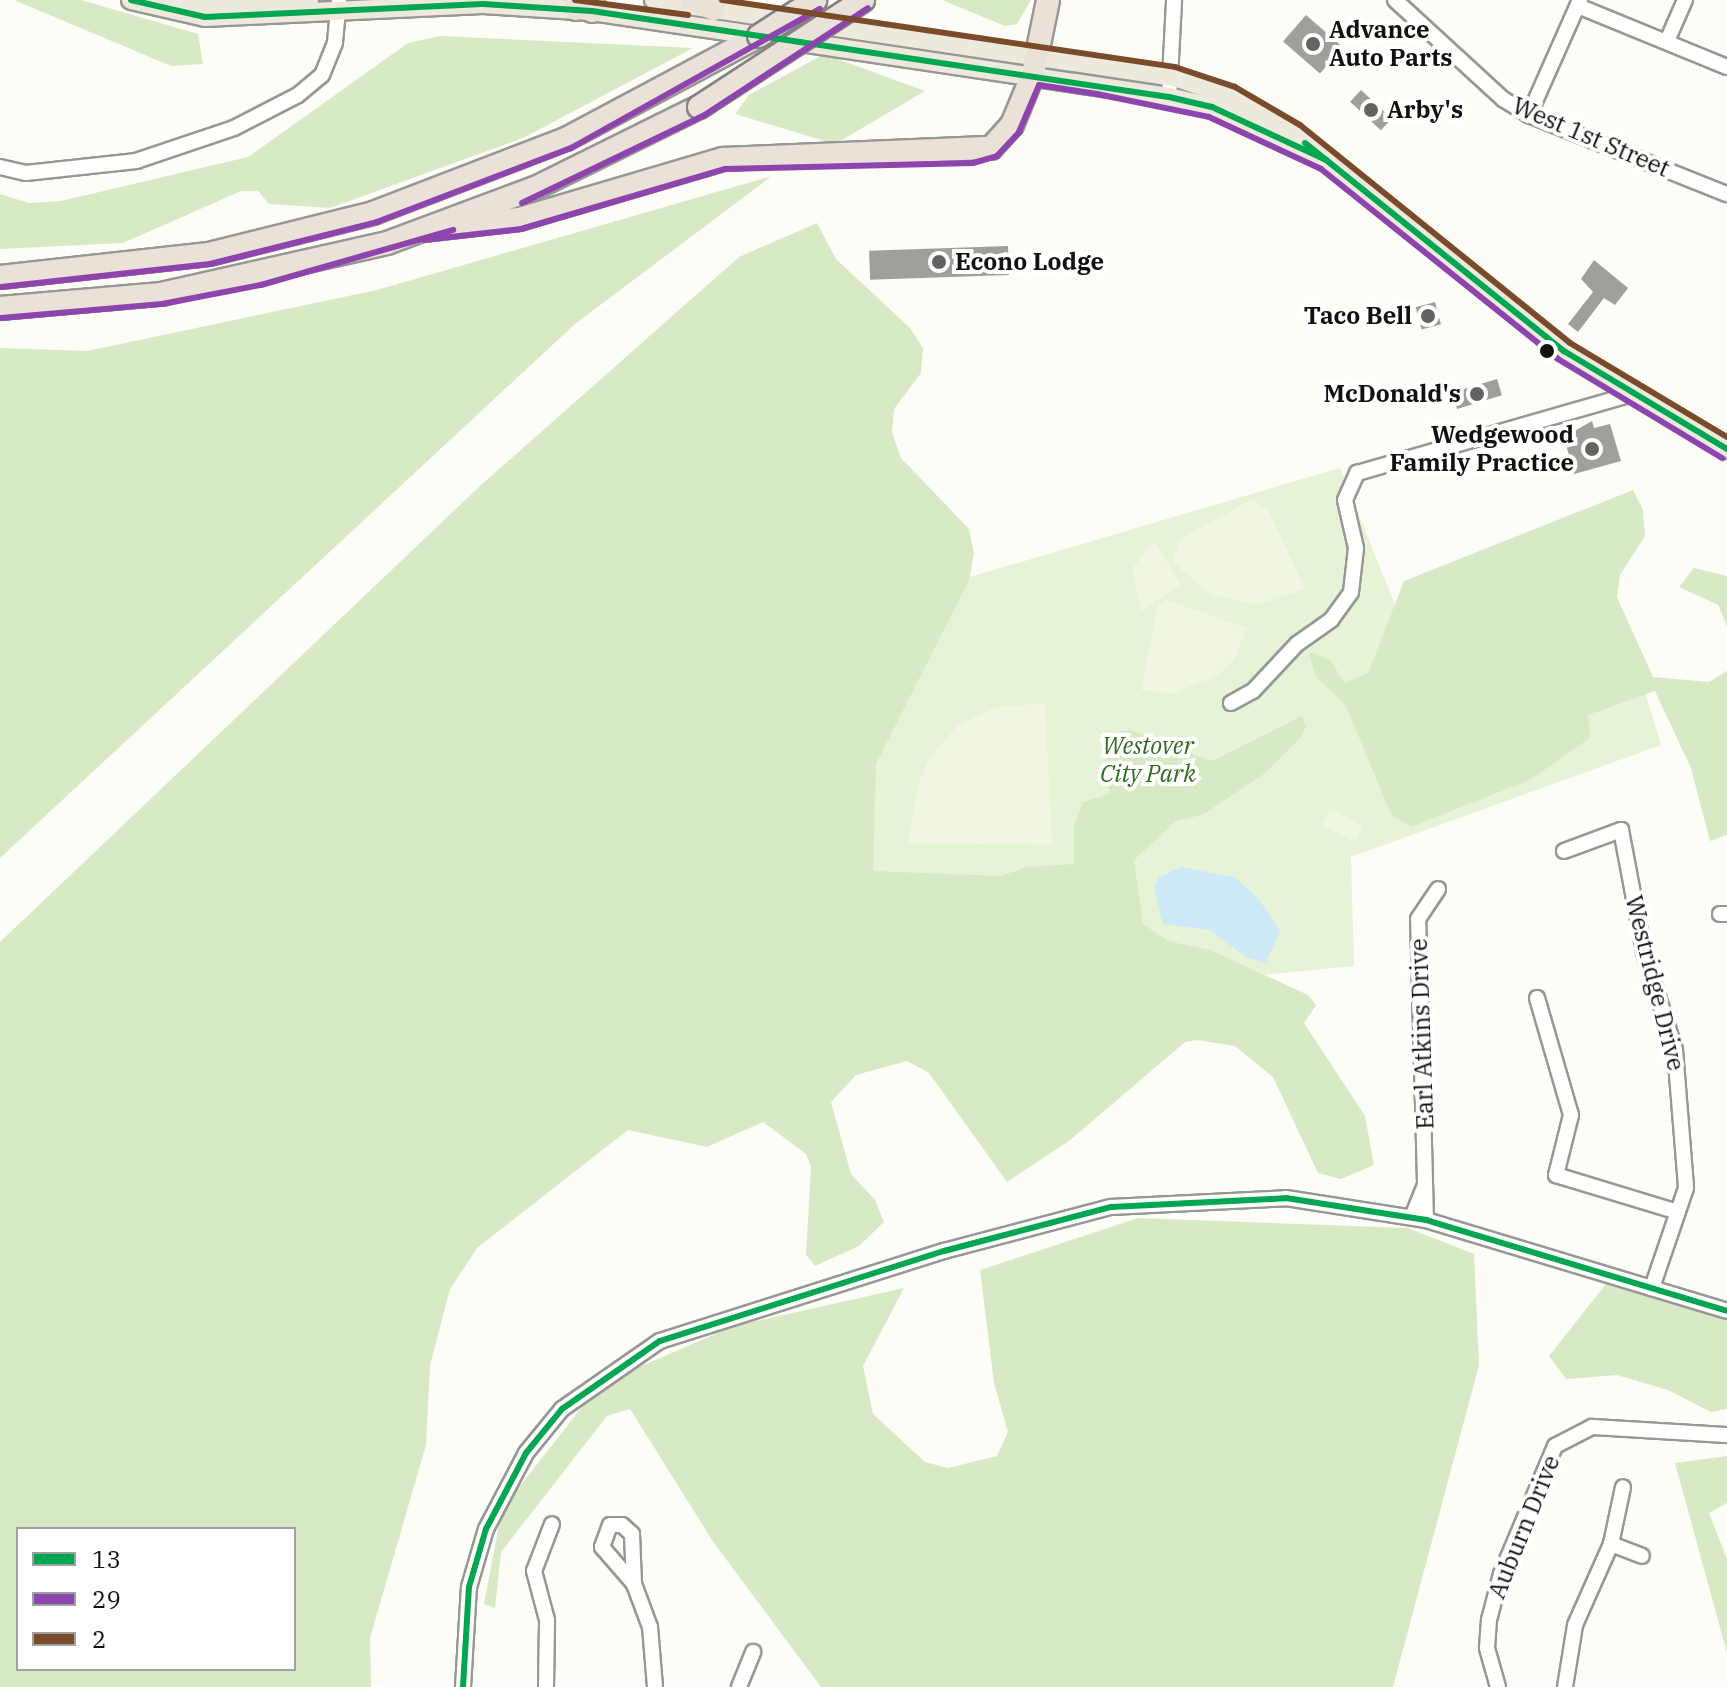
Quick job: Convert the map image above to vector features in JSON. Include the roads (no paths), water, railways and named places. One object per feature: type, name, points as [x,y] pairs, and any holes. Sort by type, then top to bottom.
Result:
[{"type":"highway","points":[[692,0],[714,9]]},
{"type":"highway","points":[[759,36],[800,0]]},
{"type":"highway","points":[[0,277],[126,267],[279,239],[466,181],[647,99],[759,36],[815,0]]},
{"type":"highway","points":[[0,308],[161,294],[325,260],[423,230],[535,188],[699,107],[863,0]]},
{"type":"highway","points":[[423,230],[519,219],[723,159],[991,148],[1012,125],[1034,66],[1048,0]]},
{"type":"main road","points":[[131,0],[205,17],[339,6],[584,5],[1034,66],[1174,77],[1231,96],[1326,160],[1564,351],[1629,395],[1727,449]]},
{"type":"main road","points":[[172,0],[229,4],[309,0]]},
{"type":"main road","points":[[229,4],[250,0]]},
{"type":"main road","points":[[654,0],[1034,66],[1212,107],[1326,160]]},
{"type":"street","points":[[1169,97],[1174,77],[1174,0]]},
{"type":"street","name":"West 1st Street","points":[[1395,0],[1503,99],[1529,115],[1727,194]]},
{"type":"street","points":[[1667,41],[1685,0]]},
{"type":"street","points":[[1529,115],[1576,3],[1727,67]]},
{"type":"street","points":[[0,167],[26,173],[106,165],[207,140],[311,85],[329,63],[339,6]]},
{"type":"street","points":[[1231,703],[1253,691],[1297,644],[1331,620],[1351,592],[1356,548],[1345,500],[1357,473],[1629,395]]},
{"type":"street","name":"Westridge Drive","points":[[1564,851],[1621,830],[1644,952],[1677,1063],[1687,1175],[1652,1288]]},
{"type":"street","name":"Earl Atkins Drive","points":[[1419,1218],[1425,1185],[1418,919],[1438,889]]},
{"type":"street","points":[[1537,998],[1571,1115],[1556,1175],[1678,1212]]},
{"type":"street","points":[[463,1687],[469,1587],[486,1529],[509,1481],[562,1409],[660,1341],[944,1251],[1111,1207],[1286,1198],[1419,1218],[1727,1311]]},
{"type":"street","name":"Auburn Drive","points":[[1498,1687],[1487,1648],[1489,1620],[1501,1574],[1555,1446],[1592,1427],[1727,1435]]},
{"type":"street","points":[[1565,1687],[1575,1625],[1611,1544],[1623,1487]]},
{"type":"street","points":[[546,1687],[547,1620],[534,1571],[552,1524]]},
{"type":"street","points":[[1611,1544],[1642,1556]]},
{"type":"street","points":[[634,1584],[650,1627],[655,1687]]},
{"type":"street","points":[[739,1687],[753,1652]]},
{"type":"water","points":[[1181,867],[1234,877],[1258,898],[1280,931],[1266,962],[1247,958],[1210,930],[1163,924],[1154,888],[1158,878]]},
{"type":"place","name":"Advance Auto Parts","points":[[1313,44]]},
{"type":"place","name":"Arby's","points":[[1371,110]]},
{"type":"place","name":"Econo Lodge","points":[[939,262]]},
{"type":"place","name":"Taco Bell","points":[[1428,316]]},
{"type":"place","name":"McDonald's","points":[[1477,394]]},
{"type":"place","name":"Wedgewood Family Practice","points":[[1592,449]]},
{"type":"park label","name":"Westover City Park","points":[[1148,760]]}]
